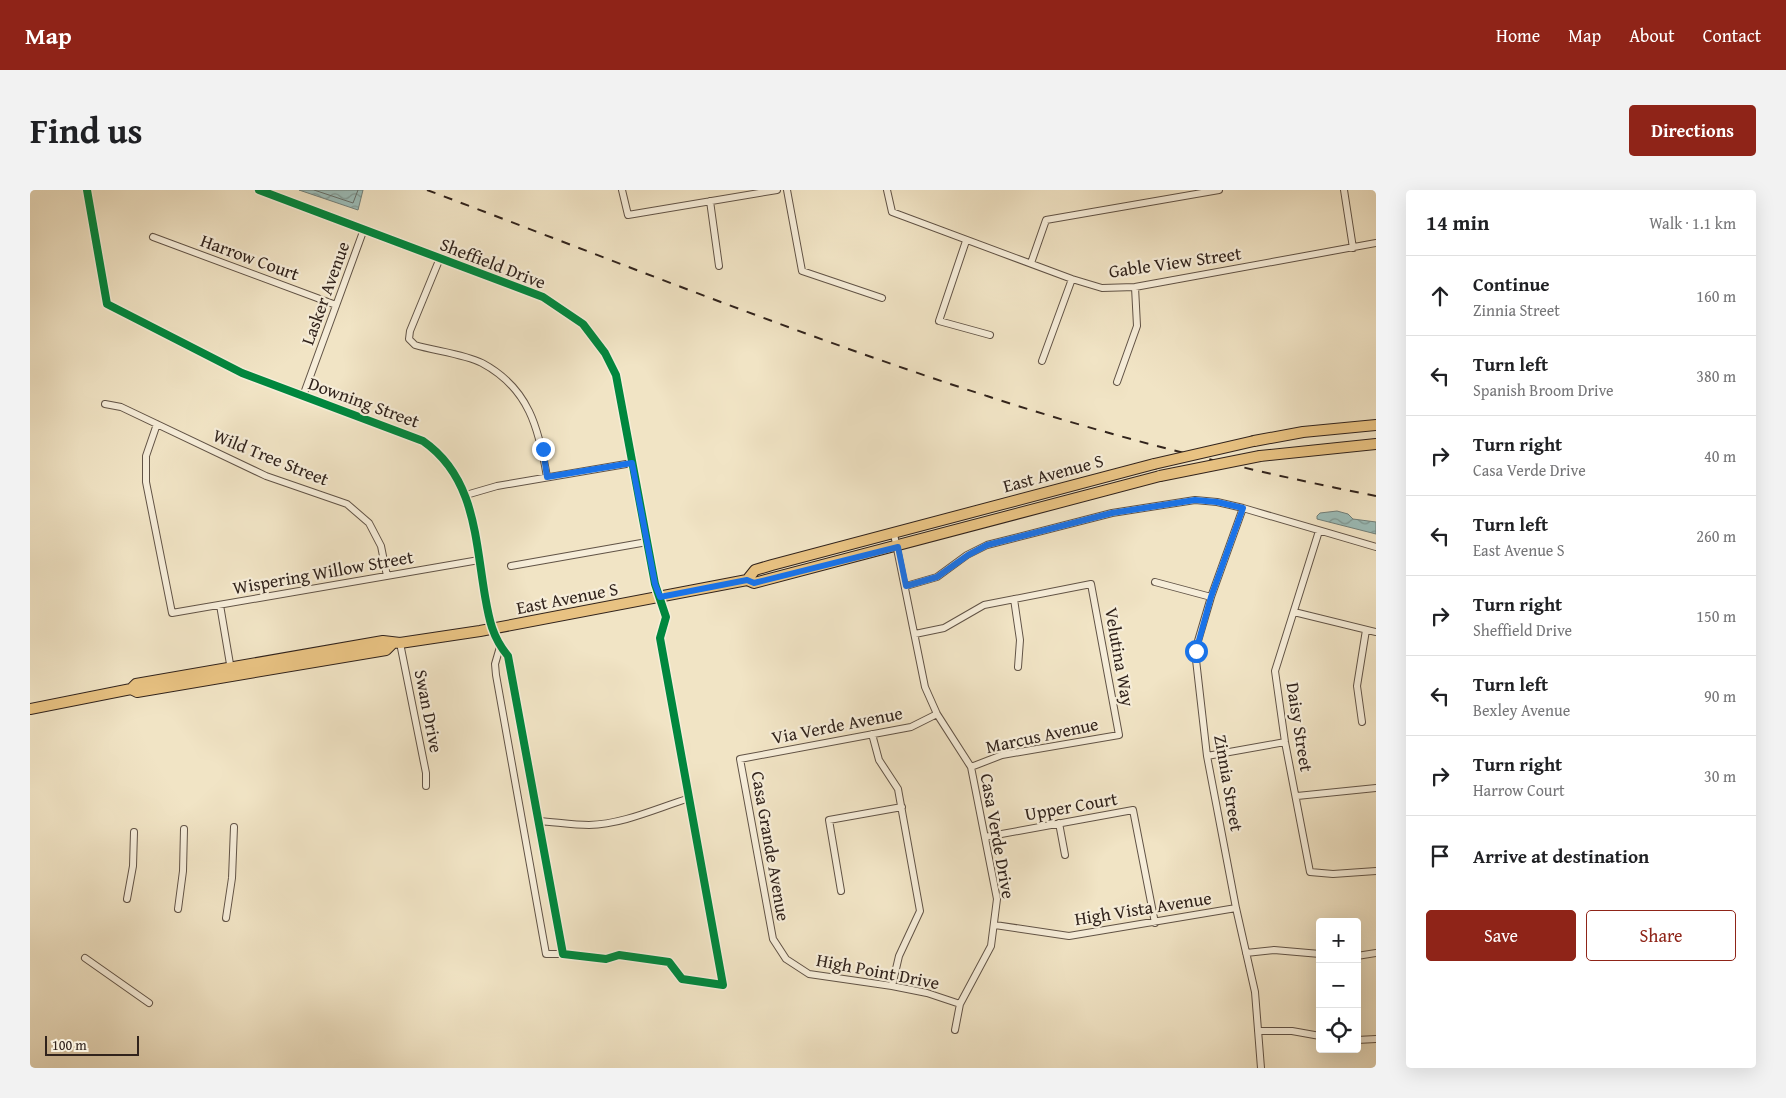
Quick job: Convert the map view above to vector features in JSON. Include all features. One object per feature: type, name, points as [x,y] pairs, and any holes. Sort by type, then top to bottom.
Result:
[{"type":"main road","name":"East Avenue S","points":[[747,580],[755,570],[1154,464],[1303,432],[1376,425]]},
{"type":"main road","name":"East Avenue S","points":[[30,709],[131,689],[136,684],[232,666],[383,641],[396,643],[491,629],[747,580],[754,583],[898,547],[1160,476],[1260,456],[1376,444]]},
{"type":"main road","name":"East Avenue S","points":[[131,689],[137,692],[386,650],[396,643]]},
{"type":"street","name":"Downing Street","points":[[87,190],[107,304],[242,372],[423,441],[447,462],[466,495],[491,629],[500,647],[508,656],[563,954]]},
{"type":"street","name":"Sheffield Drive","points":[[259,190],[543,297],[583,324],[605,353],[616,375],[655,584],[666,617],[660,638],[723,985],[682,979],[669,962],[620,955],[606,959],[563,954]]},
{"type":"street","points":[[622,190],[628,215],[777,190]]},
{"type":"street","points":[[788,190],[802,271],[882,298]]},
{"type":"street","name":"Gable View Street","points":[[887,190],[892,212],[966,241],[1102,288],[1135,287],[1376,243]]},
{"type":"street","points":[[1032,264],[1046,220],[1218,190]]},
{"type":"street","points":[[1344,190],[1353,248]]},
{"type":"street","points":[[710,201],[719,266]]},
{"type":"street","name":"Lasker Avenue","points":[[303,396],[364,229]]},
{"type":"street","name":"Harrow Court","points":[[153,237],[336,305]]},
{"type":"street","points":[[966,241],[939,321],[990,335]]},
{"type":"street","points":[[440,258],[410,331],[409,339],[415,345],[481,363],[498,374],[516,391],[528,406],[538,426],[547,477]]},
{"type":"street","points":[[1042,361],[1072,279]]},
{"type":"street","points":[[1117,382],[1137,326],[1135,287]]},
{"type":"street","name":"Wild Tree Street","points":[[105,404],[121,406],[266,476],[347,504],[369,523],[381,546],[387,576]]},
{"type":"street","name":"Wispering Willow Street","points":[[157,424],[146,456],[146,482],[172,613],[479,560]]},
{"type":"street","points":[[466,495],[497,486],[632,463]]},
{"type":"street","points":[[906,586],[937,577],[968,555],[987,545],[1104,515],[1195,500],[1217,502],[1243,508],[1376,547]]},
{"type":"street","name":"Zinnia Street","points":[[1243,508],[1211,597],[1196,651],[1207,756],[1236,908],[1255,992],[1262,1068]]},
{"type":"street","name":"Daisy Street","points":[[1319,531],[1275,672],[1285,742],[1297,796],[1310,872],[1333,874],[1376,871]]},
{"type":"street","name":"Casa Verde Drive","points":[[894,534],[925,687],[937,714],[971,767],[997,899],[991,946],[960,1004],[955,1030]]},
{"type":"street","points":[[511,566],[647,542]]},
{"type":"street","points":[[1155,582],[1211,597]]},
{"type":"street","name":"Velutina Way","points":[[1014,599],[1091,584],[1118,735]]},
{"type":"street","points":[[915,634],[944,628],[984,605],[1014,599],[1020,640],[1018,667]]},
{"type":"street","points":[[186,684],[200,676],[230,671],[232,666],[220,605]]},
{"type":"street","points":[[1294,612],[1376,632]]},
{"type":"street","points":[[1362,722],[1357,686],[1366,630]]},
{"type":"street","name":"Swan Drive","points":[[396,643],[426,773],[426,786]]},
{"type":"street","points":[[500,647],[495,664],[496,675],[546,954],[563,954]]},
{"type":"street","name":"Via Verde Avenue","points":[[740,759],[911,727],[937,714]]},
{"type":"street","points":[[872,734],[879,760],[898,789],[920,911],[899,956],[892,986]]},
{"type":"street","name":"Marcus Avenue","points":[[971,767],[1002,755],[1118,735]]},
{"type":"street","points":[[1207,756],[1285,742]]},
{"type":"street","name":"Casa Grande Avenue","points":[[740,759],[773,939]]},
{"type":"street","points":[[1297,796],[1376,788]]},
{"type":"street","points":[[539,821],[590,825],[644,814],[690,798]]},
{"type":"street","points":[[841,891],[829,820],[902,807]]},
{"type":"street","name":"Upper Court","points":[[985,837],[1133,810],[1155,922]]},
{"type":"street","points":[[1059,823],[1065,855]]},
{"type":"street","points":[[226,918],[232,878],[234,827]]},
{"type":"street","points":[[178,909],[183,871],[184,829]]},
{"type":"street","points":[[127,899],[133,866],[134,832]]},
{"type":"street","name":"High Vista Avenue","points":[[995,925],[1069,936],[1236,908]]},
{"type":"street","name":"High Point Drive","points":[[773,939],[786,959],[809,974],[892,986],[927,993],[960,1004]]},
{"type":"street","points":[[1246,954],[1274,950],[1316,954]]},
{"type":"street","points":[[1361,955],[1376,953]]},
{"type":"street","points":[[85,958],[149,1003]]},
{"type":"street","points":[[1258,1031],[1292,1031],[1316,1035]]},
{"type":"street","points":[[1361,1040],[1376,1039]]},
{"type":"water","points":[[299,190],[363,190],[358,210]]},
{"type":"water","points":[[1337,511],[1348,514],[1353,519],[1376,522],[1376,534],[1317,519],[1320,513]]},
{"type":"railway","points":[[427,190],[846,348],[987,396],[1083,426],[1180,452],[1376,496]]},
{"type":"cycle path","points":[[87,190],[107,304],[242,373],[423,441],[440,456],[453,472],[470,510],[490,620],[498,642],[508,656],[563,954],[606,959],[619,955],[669,962],[682,979],[723,985],[660,638],[666,617],[655,584],[616,375],[605,353],[583,324],[543,297],[259,190]]},
{"type":"route","points":[[543,449],[547,477],[632,463],[655,584],[660,597],[747,580],[754,583],[898,547],[906,586],[937,577],[968,555],[987,545],[1112,513],[1195,500],[1217,502],[1243,508],[1211,597],[1196,651]]}]
